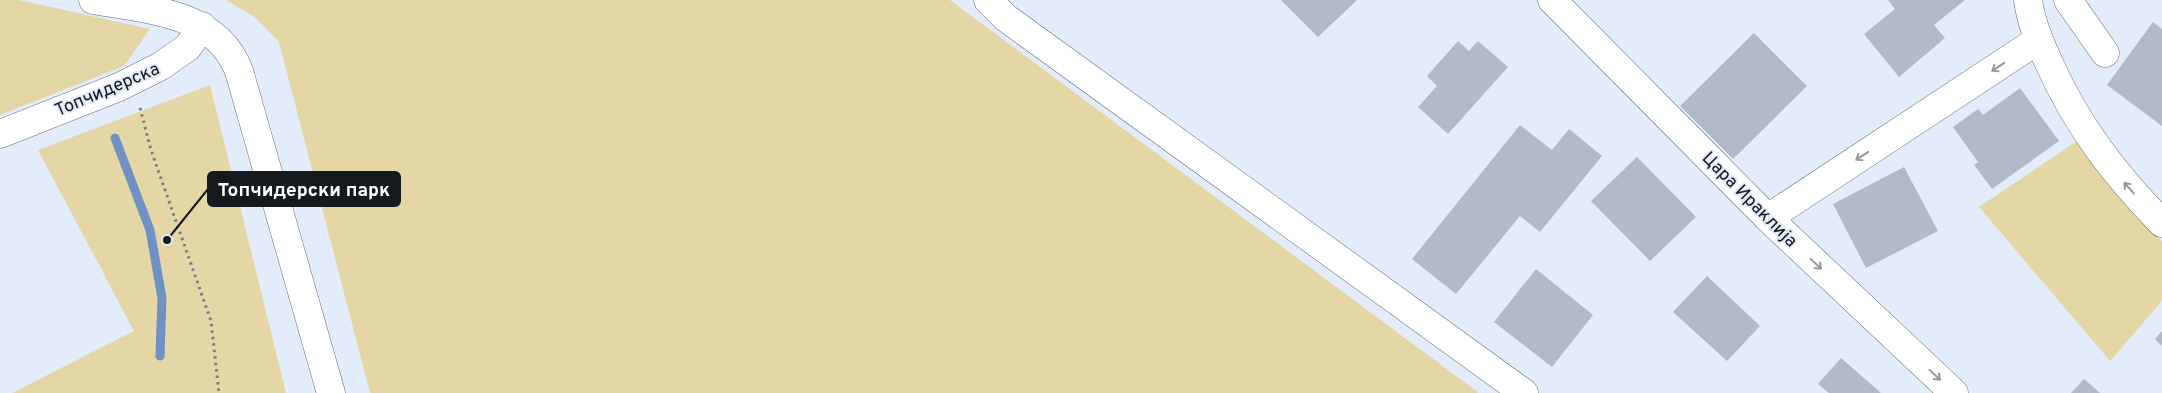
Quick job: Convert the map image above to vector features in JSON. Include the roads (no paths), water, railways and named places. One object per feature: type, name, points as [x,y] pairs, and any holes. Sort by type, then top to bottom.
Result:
[{"type":"street","points":[[93,0],[160,12],[202,26],[212,32],[233,57],[239,71],[331,393]]},
{"type":"street","points":[[988,0],[1006,18],[1524,393]]},
{"type":"street","name":"Цара Ираклија","points":[[1552,0],[1768,218],[1954,393]]},
{"type":"street","points":[[2028,0],[2038,40],[2061,90],[2086,133],[2127,187],[2162,223]]},
{"type":"street","points":[[2068,0],[2105,53]]},
{"type":"street","name":"Топчидерска","points":[[0,134],[133,80],[161,66],[179,55],[195,38],[202,26]]},
{"type":"street","points":[[1768,218],[2038,40]]},
{"type":"waterway","points":[[115,138],[150,230],[162,298],[160,356]]},
{"type":"place","name":"Топчидерски парк","points":[[167,240]]}]
